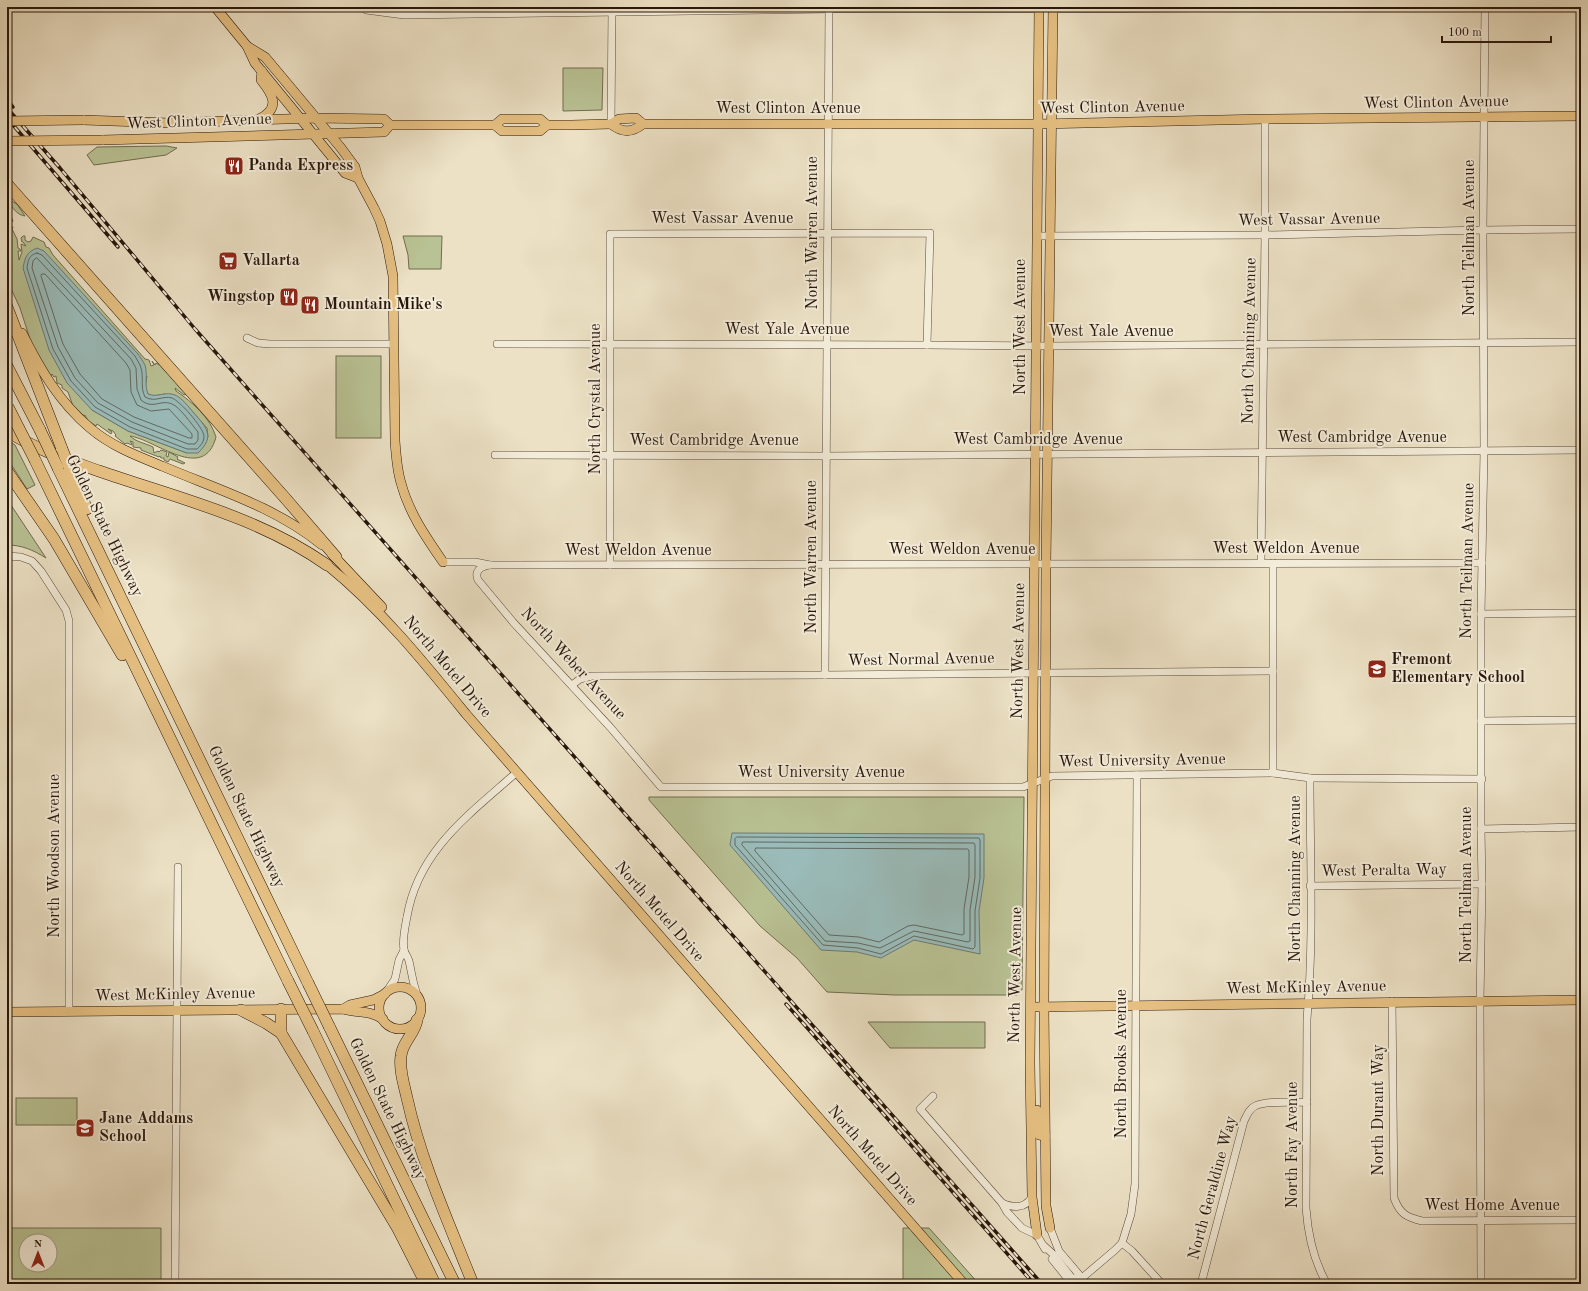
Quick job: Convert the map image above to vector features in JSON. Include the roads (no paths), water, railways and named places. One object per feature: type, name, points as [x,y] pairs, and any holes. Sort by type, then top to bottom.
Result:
[{"type":"highway","points":[[7,184],[336,557]]},
{"type":"highway","points":[[7,307],[62,449],[63,467]]},
{"type":"highway","name":"Golden State Highway","points":[[7,366],[40,430],[63,467],[120,595],[455,1284]]},
{"type":"highway","name":"Golden State Highway","points":[[7,406],[35,460],[435,1284]]},
{"type":"highway","points":[[7,431],[41,449],[73,462],[229,514],[258,526],[290,541],[327,565]]},
{"type":"highway","points":[[7,471],[54,539],[164,725]]},
{"type":"highway","points":[[281,1009],[281,1033]]},
{"type":"highway","points":[[241,1010],[281,1033],[394,1223],[426,1284]]},
{"type":"highway","points":[[417,1020],[416,1026],[406,1040],[401,1051],[400,1063],[405,1092],[432,1181],[473,1284]]},
{"type":"main road","points":[[215,7],[247,46],[255,63],[345,173],[358,178]]},
{"type":"main road","name":"North West Avenue","points":[[1037,1235],[1032,1197],[1030,1007],[1039,8]]},
{"type":"main road","name":"North West Avenue","points":[[1050,1228],[1047,1216],[1045,1182],[1044,1007],[1046,564],[1053,8]]},
{"type":"main road","points":[[247,46],[264,57],[328,133],[355,168],[358,178],[374,208],[387,244],[393,276],[394,441],[401,483],[405,497],[420,527],[443,562]]},
{"type":"main road","points":[[258,120],[267,114],[273,106],[272,95],[260,80],[262,71]]},
{"type":"main road","name":"West Clinton Avenue","points":[[7,121],[83,120],[170,122],[315,118],[384,119],[390,125],[495,125],[502,119],[540,119],[547,125],[611,124],[619,130],[636,130],[643,124],[1052,124],[1581,116]]},
{"type":"main road","name":"West Clinton Avenue","points":[[7,141],[102,140],[384,132],[390,125]]},
{"type":"main road","points":[[7,304],[48,380],[70,410],[91,429],[111,443],[128,452],[226,493],[277,516],[298,528],[336,557],[403,630],[423,662]]},
{"type":"main road","name":"North Motel Drive","points":[[327,565],[355,589],[400,633],[466,714],[964,1284]]},
{"type":"main road","name":"West McKinley Avenue","points":[[343,1009],[350,1005],[373,1000],[390,990],[402,987],[408,989],[418,997]]},
{"type":"main road","points":[[383,1019],[380,1013],[380,1006],[385,994]]},
{"type":"main road","points":[[417,1020],[421,1008],[418,997]]},
{"type":"main road","name":"West McKinley Avenue","points":[[1030,1007],[1480,1000],[1581,1000]]},
{"type":"main road","name":"West McKinley Avenue","points":[[7,1012],[343,1009],[372,1013],[383,1019],[393,1028],[406,1028],[417,1020]]},
{"type":"main road","points":[[1030,1083],[1037,1108],[1038,1133],[1039,1135],[1045,1136]]},
{"type":"main road","points":[[1031,1146],[1038,1148],[1040,1170],[1045,1182]]},
{"type":"street","points":[[363,7],[366,10],[404,15],[612,9],[1039,8]]},
{"type":"street","points":[[1266,7],[1354,7]]},
{"type":"street","name":"North Teilman Avenue","points":[[1481,1284],[1481,614],[1484,451],[1483,230],[1485,7]]},
{"type":"street","name":"North Warren Avenue","points":[[825,675],[829,8]]},
{"type":"street","points":[[1053,8],[1194,8]]},
{"type":"street","points":[[611,124],[612,9]]},
{"type":"street","name":"North Channing Avenue","points":[[1261,563],[1265,120]]},
{"type":"street","name":"West Vassar Avenue","points":[[1037,236],[1265,235],[1581,229]]},
{"type":"street","name":"West Vassar Avenue","points":[[610,234],[930,233],[927,344]]},
{"type":"street","name":"North Crystal Avenue","points":[[610,234],[610,565]]},
{"type":"street","points":[[247,338],[258,343],[270,344],[394,344]]},
{"type":"street","name":"West Yale Avenue","points":[[497,344],[927,344],[1049,346],[1484,344],[1581,342]]},
{"type":"street","name":"West Cambridge Avenue","points":[[495,455],[610,454],[826,456],[1581,450]]},
{"type":"street","name":"North Woodson Avenue","points":[[7,556],[21,557],[32,561],[41,571],[66,610],[69,622],[69,1012]]},
{"type":"street","name":"West Weldon Avenue","points":[[443,562],[474,562],[490,565],[1482,563]]},
{"type":"street","points":[[1273,563],[1273,773]]},
{"type":"street","name":"North Weber Avenue","points":[[490,565],[482,567],[478,571],[478,580],[513,622],[610,727],[661,787]]},
{"type":"street","points":[[1481,614],[1581,613]]},
{"type":"street","name":"West Normal Avenue","points":[[572,685],[580,679],[592,676],[1273,671]]},
{"type":"street","points":[[1481,721],[1581,720]]},
{"type":"street","points":[[385,994],[395,979],[399,960],[404,950],[405,924],[410,902],[418,878],[428,860],[445,838],[517,772]]},
{"type":"street","name":"West University Avenue","points":[[661,787],[1023,787],[1052,776],[1273,773],[1310,778],[1482,779]]},
{"type":"street","name":"North Brooks Avenue","points":[[1122,1243],[1134,1198],[1136,1169],[1135,1006],[1137,775]]},
{"type":"street","name":"North Channing Avenue","points":[[1308,1003],[1310,778]]},
{"type":"street","points":[[1481,828],[1581,827]]},
{"type":"street","points":[[175,1284],[178,867]]},
{"type":"street","name":"West Peralta Way","points":[[1310,886],[1482,884]]},
{"type":"street","points":[[404,950],[409,960],[412,982],[418,997]]},
{"type":"street","name":"North Durant Way","points":[[1392,1002],[1394,1198],[1397,1208],[1404,1214]]},
{"type":"street","name":"North Fay Avenue","points":[[1308,1003],[1308,1223],[1314,1256],[1327,1284]]},
{"type":"street","points":[[933,1096],[920,1109],[1002,1203],[1007,1212],[1022,1228],[1037,1235]]},
{"type":"street","name":"North Geraldine Way","points":[[1201,1284],[1244,1121],[1248,1112],[1254,1106],[1264,1103],[1307,1102]]},
{"type":"street","points":[[1002,1203],[1013,1207],[1020,1207],[1029,1203],[1032,1197]]},
{"type":"street","name":"West Home Avenue","points":[[1404,1214],[1412,1219],[1422,1221],[1581,1220]]},
{"type":"street","points":[[1050,1228],[1059,1251],[1084,1281]]},
{"type":"street","name":"North West Avenue","points":[[1037,1235],[1055,1265],[1072,1284]]},
{"type":"street","points":[[1084,1281],[1122,1243],[1132,1251],[1162,1284]]},
{"type":"street","points":[[1043,1245],[1054,1255],[1071,1277],[1084,1281]]},
{"type":"water","points":[[37,248],[44,251],[138,354],[145,365],[146,387],[148,394],[172,394],[178,396],[202,422],[208,437],[207,442],[198,453],[187,453],[128,431],[92,410],[67,383],[49,350],[23,268],[27,255]]},
{"type":"water","points":[[732,833],[984,834],[984,878],[979,911],[980,954],[914,940],[881,958],[857,952],[821,950],[730,845]]},
{"type":"railway","points":[[7,99],[13,107]]},
{"type":"railway","points":[[7,108],[60,168],[195,329],[1042,1284]]},
{"type":"railway","points":[[7,118],[118,247]]},
{"type":"railway","points":[[786,1004],[1034,1284]]},
{"type":"place","name":"Panda Express","points":[[234,166]]},
{"type":"place","name":"Vallarta","points":[[228,261]]},
{"type":"place","name":"Wingstop","points":[[289,297]]},
{"type":"place","name":"Mountain Mike's","points":[[310,305]]},
{"type":"place","name":"Fremont Elementary School","points":[[1377,669]]},
{"type":"place","name":"Jane Addams School","points":[[85,1128]]}]
